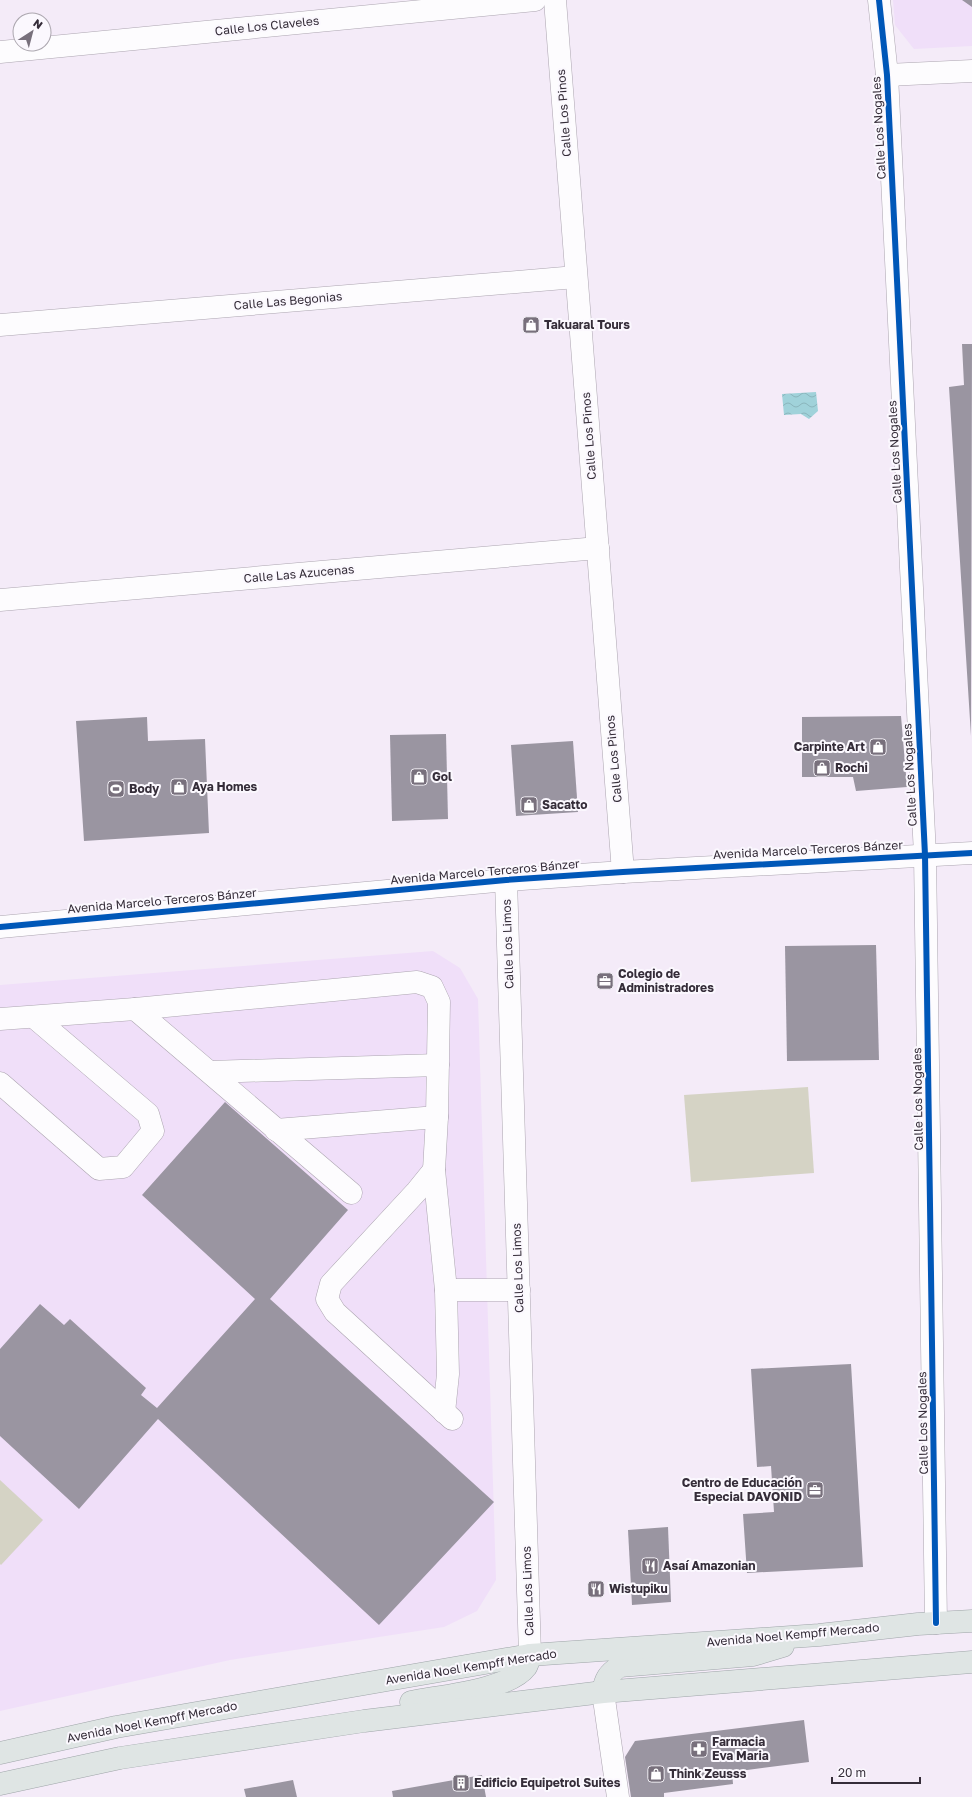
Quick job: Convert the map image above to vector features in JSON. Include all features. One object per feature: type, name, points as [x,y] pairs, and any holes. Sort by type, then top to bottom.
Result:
[{"type":"main road","name":"Avenida Noel Kempff Mercado","points":[[0,1754],[116,1727],[530,1655],[819,1634],[972,1621]]},
{"type":"main road","points":[[603,1692],[606,1678],[611,1672],[620,1666],[753,1655],[819,1634]]},
{"type":"main road","points":[[364,1721],[399,1704],[501,1684],[514,1677],[526,1666],[530,1655]]},
{"type":"main road","points":[[0,1784],[120,1758],[364,1721],[603,1692],[972,1662]]},
{"type":"street","name":"Calle Los Claveles","points":[[0,52],[535,0]]},
{"type":"street","name":"Calle Los Pinos","points":[[555,0],[623,872]]},
{"type":"street","name":"Calle Los Nogales","points":[[879,0],[887,76],[925,855],[936,1623]]},
{"type":"street","points":[[887,76],[972,71]]},
{"type":"street","name":"Calle Las Begonias","points":[[0,325],[576,276]]},
{"type":"street","name":"Calle Las Azucenas","points":[[0,600],[598,548]]},
{"type":"street","name":"Avenida Marcelo Terceros Bánzer","points":[[0,927],[506,880],[623,872],[972,853]]},
{"type":"street","name":"Calle Los Limos","points":[[506,880],[530,1655]]},
{"type":"street","points":[[0,1019],[417,982],[432,988],[439,1002],[437,1117],[434,1170],[446,1290],[449,1416],[335,1312],[327,1299],[330,1284],[417,1191],[434,1170]]},
{"type":"street","points":[[135,1008],[351,1193]]},
{"type":"street","points":[[0,1083],[99,1169],[123,1167],[153,1131],[148,1114],[34,1017]]},
{"type":"street","points":[[210,1072],[438,1065]]},
{"type":"street","points":[[276,1130],[437,1117]]},
{"type":"street","points":[[446,1290],[519,1290]]},
{"type":"street","points":[[603,1692],[618,1797]]},
{"type":"shaded area","points":[[893,0],[972,0],[972,46],[914,49],[895,25]]},
{"type":"shaded area","points":[[433,951],[460,968],[478,999],[496,1580],[477,1611],[444,1627],[230,1660],[0,1711],[0,985]]},
{"type":"shaded area","points":[[808,1087],[814,1173],[691,1182],[684,1095]]},
{"type":"shaded area","points":[[0,1480],[43,1520],[1,1565],[0,1564]]},
{"type":"water","points":[[816,392],[818,411],[809,419],[801,414],[784,415],[782,394]]},
{"type":"building","points":[[962,0],[972,0],[972,7]]},
{"type":"building","points":[[962,344],[972,344],[971,736],[949,387],[964,385]]},
{"type":"building","points":[[901,716],[907,787],[856,791],[853,777],[802,777],[802,717]]},
{"type":"building","name":"Body","points":[[147,717],[148,741],[205,739],[209,833],[84,841],[76,721]]},
{"type":"building","name":"Gol","points":[[446,734],[448,819],[392,821],[390,735]]},
{"type":"building","points":[[573,741],[578,812],[516,816],[511,745]]},
{"type":"building","points":[[876,945],[879,1060],[787,1061],[785,946]]},
{"type":"building","points":[[225,1102],[348,1210],[270,1299],[494,1502],[379,1625],[158,1419],[79,1509],[0,1436],[0,1349],[40,1304],[64,1325],[70,1319],[146,1388],[141,1395],[157,1408],[255,1299],[142,1195]]},
{"type":"building","name":"Centro de Educación Especial DAVONID","points":[[851,1364],[863,1567],[747,1573],[743,1514],[774,1512],[771,1466],[757,1467],[751,1369]]},
{"type":"building","name":"Asaí Amazonian","points":[[668,1527],[671,1602],[632,1605],[628,1530]]},
{"type":"building","points":[[804,1720],[809,1762],[732,1772],[733,1784],[664,1793],[664,1797],[631,1797],[625,1757],[635,1741]]},
{"type":"building","name":"Edificio Equipetrol Suites","points":[[482,1775],[486,1797],[393,1797],[392,1791]]},
{"type":"building","points":[[293,1780],[297,1797],[246,1797],[244,1789]]},
{"type":"cycle path","points":[[879,0],[887,75],[925,855],[936,1623]]},
{"type":"cycle path","points":[[0,927],[506,880],[623,872],[972,853]]},
{"type":"place","name":"Takuaral Tours","points":[[531,325]]},
{"type":"place","name":"Carpinte Art","points":[[878,747]]},
{"type":"place","name":"Rochi","points":[[822,768]]},
{"type":"place","name":"Gol","points":[[419,777]]},
{"type":"place","name":"Aya Homes","points":[[179,787]]},
{"type":"place","name":"Body","points":[[116,789]]},
{"type":"place","name":"Sacatto","points":[[529,805]]},
{"type":"place","name":"Colegio de Administradores","points":[[605,981]]},
{"type":"place","name":"Centro de Educación Especial DAVONID","points":[[815,1490]]},
{"type":"place","name":"Asaí Amazonian","points":[[650,1566]]},
{"type":"place","name":"Wistupiku","points":[[596,1589]]},
{"type":"place","name":"Farmacia Eva Maria","points":[[699,1749]]},
{"type":"place","name":"Think Zeusss","points":[[656,1774]]},
{"type":"place","name":"Edificio Equipetrol Suites","points":[[461,1783]]}]
